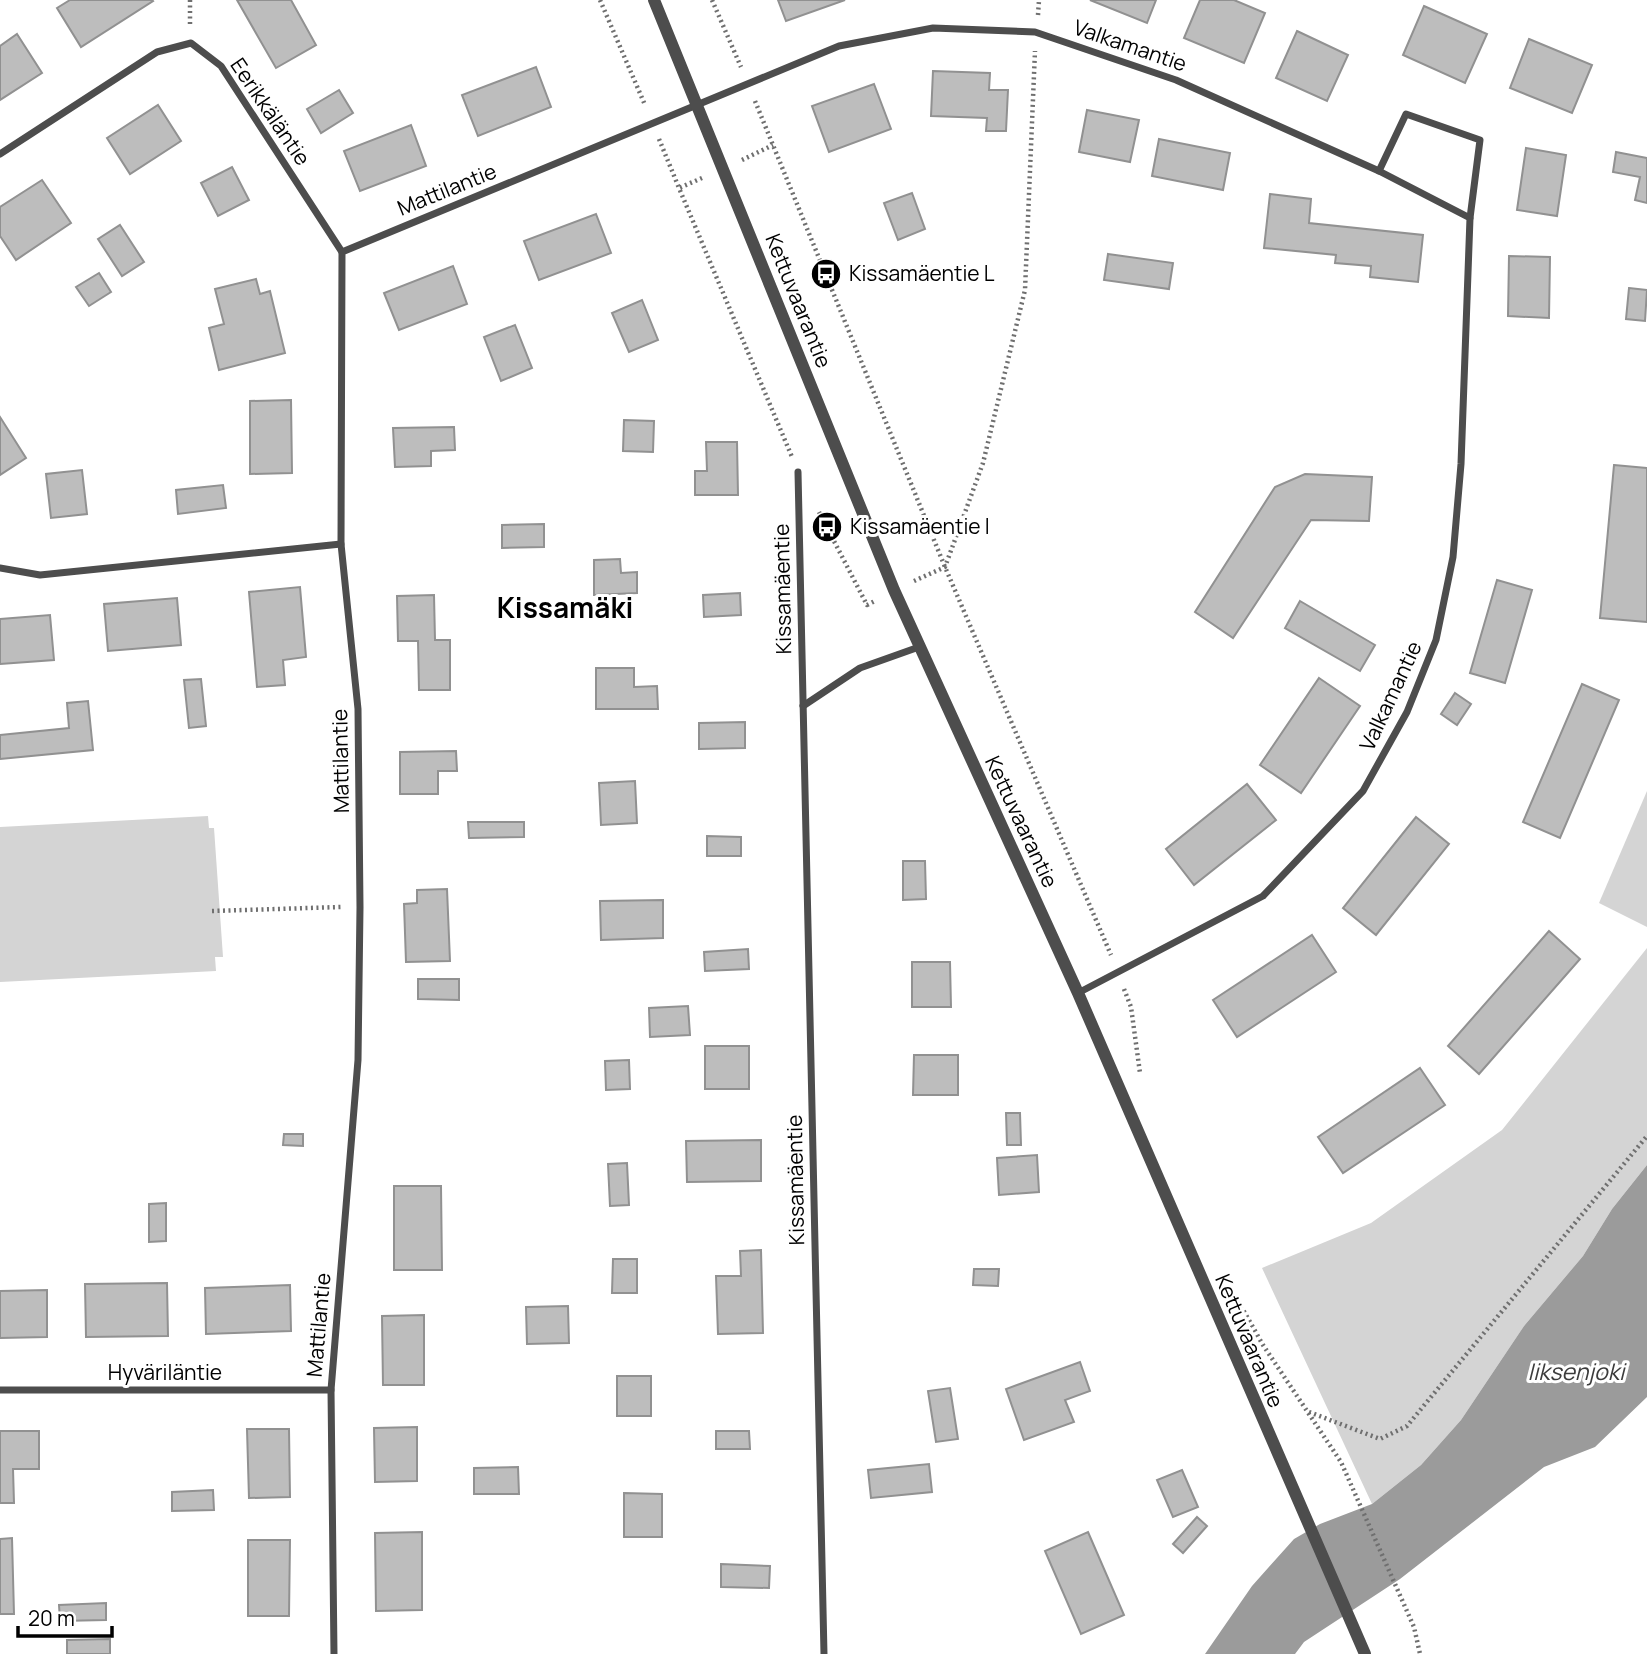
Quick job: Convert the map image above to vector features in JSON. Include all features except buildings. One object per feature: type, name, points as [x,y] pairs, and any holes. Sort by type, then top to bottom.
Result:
[{"type":"street","name":"Kettuvaarantie","points":[[654,0],[894,590],[1078,993],[1365,1654]]},
{"type":"street","name":"Valkamantie","points":[[698,104],[839,46],[933,28],[1035,32],[1177,80],[1379,170],[1470,218]]},
{"type":"street","name":"Eerikkäläntie","points":[[0,154],[157,52],[191,43],[221,66],[342,252]]},
{"type":"street","name":"Mattilantie","points":[[334,1654],[331,1390],[358,1060],[360,907],[358,709],[341,544],[342,252],[698,104]]},
{"type":"street","name":"Valkamantie","points":[[1078,993],[1262,896],[1363,791],[1407,712],[1436,640],[1453,557],[1461,464],[1470,218],[1480,140],[1406,114],[1379,170]]},
{"type":"street","name":"Kissamäentie","points":[[798,472],[824,1654]]},
{"type":"street","points":[[0,568],[40,575],[341,544]]},
{"type":"street","points":[[803,706],[860,668],[919,647]]},
{"type":"street","name":"Hyväriläntie","points":[[0,1390],[331,1390]]},
{"type":"path","points":[[600,0],[798,472],[867,605],[945,567],[984,463],[1025,290],[1035,32],[1040,0]]},
{"type":"path","points":[[679,188],[773,145],[945,567],[1118,972],[1131,1007],[1140,1076]]},
{"type":"path","points":[[212,911],[360,907]]},
{"type":"path","points":[[1309,1412],[1380,1439],[1407,1426],[1647,1136]]},
{"type":"path","points":[[1238,1300],[1263,1345],[1341,1462],[1409,1616],[1420,1654]]},
{"type":"shaded area","points":[[1647,791],[1647,927],[1599,903]]},
{"type":"shaded area","points":[[208,816],[209,828],[214,828],[223,957],[215,957],[216,971],[0,982],[0,827]]},
{"type":"shaded area","points":[[1647,948],[1647,1165],[1612,1209],[1583,1256],[1524,1326],[1461,1420],[1421,1465],[1372,1504],[1262,1268],[1371,1223],[1502,1130]]},
{"type":"water","name":"Iiksenjoki","points":[[1647,1165],[1647,1397],[1595,1447],[1544,1467],[1400,1579],[1304,1642],[1295,1654],[1205,1654],[1252,1586],[1294,1539],[1320,1524],[1372,1504],[1421,1465],[1461,1420],[1524,1326],[1583,1256],[1612,1209]]},
{"type":"place","name":"Kissamäentie L","points":[[826,274]]},
{"type":"place","name":"Kissamäentie I","points":[[827,527]]},
{"type":"district","name":"Kissamäki","points":[[565,608]]}]
